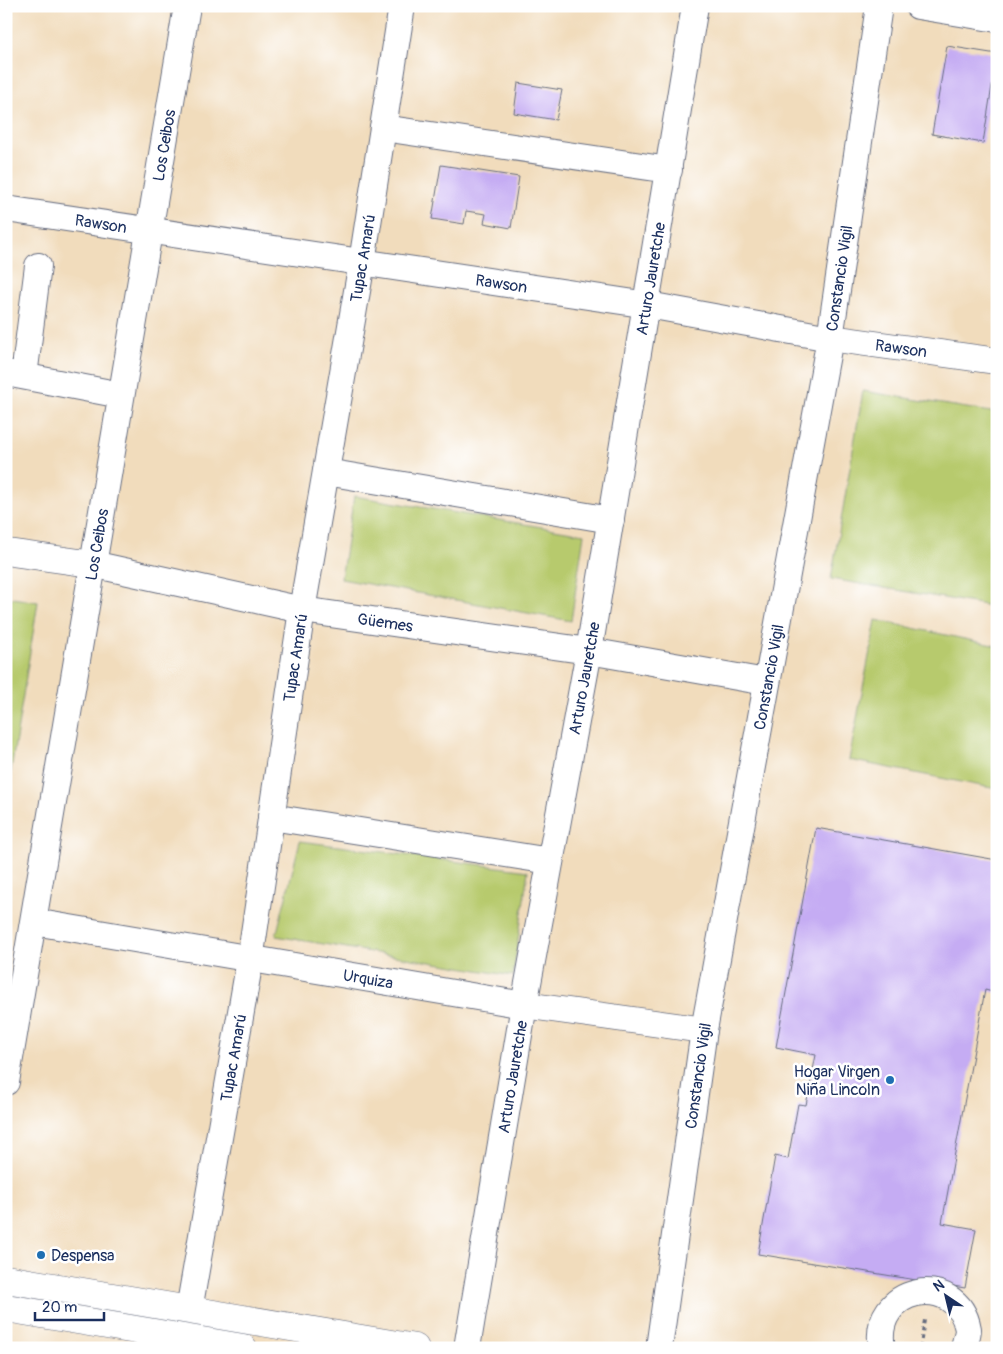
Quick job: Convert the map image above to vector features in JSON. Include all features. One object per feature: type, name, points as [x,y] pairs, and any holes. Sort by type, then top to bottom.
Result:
[{"type":"main road","points":[[6,1279],[415,1348]]},
{"type":"main road","points":[[6,1308],[243,1348]]},
{"type":"street","name":"Los Ceibos","points":[[6,1082],[187,6]]},
{"type":"street","name":"Tupac Amarú","points":[[189,1310],[250,960],[302,610],[362,262],[402,6]]},
{"type":"street","name":"Arturo Jauretche","points":[[467,1348],[524,1005],[589,651],[648,305],[695,6]]},
{"type":"street","name":"Constancio Vigil","points":[[660,1348],[704,1030],[830,338],[879,6]]},
{"type":"street","points":[[918,6],[997,19]]},
{"type":"street","points":[[383,128],[669,170]]},
{"type":"street","name":"Rawson","points":[[6,209],[648,305],[830,338],[997,361]]},
{"type":"street","points":[[38,266],[15,375],[121,395]]},
{"type":"street","points":[[326,472],[611,520]]},
{"type":"street","name":"Güemes","points":[[6,552],[92,564],[302,610],[589,651],[766,682]]},
{"type":"street","points":[[271,817],[550,862]]},
{"type":"street","name":"Urquiza","points":[[34,922],[524,1005],[704,1030]]},
{"type":"street","points":[[882,1348],[879,1336],[885,1319],[893,1306],[905,1296],[918,1291],[940,1294],[950,1300],[961,1312],[968,1330],[964,1348]]},
{"type":"path","points":[[920,1348],[930,1292]]},
{"type":"green space","points":[[863,391],[997,413],[997,607],[831,579]]},
{"type":"green space","points":[[354,496],[584,534],[571,621],[341,579]]},
{"type":"green space","points":[[6,597],[38,602],[6,801]]},
{"type":"green space","points":[[876,620],[997,646],[997,789],[849,760]]},
{"type":"green space","points":[[300,841],[528,871],[513,976],[276,936]]},
{"type":"building","points":[[947,46],[997,54],[983,143],[932,134]]},
{"type":"building","points":[[518,83],[562,90],[556,120],[514,113]]},
{"type":"building","points":[[441,165],[519,177],[511,228],[484,223],[486,214],[466,211],[464,224],[432,219]]},
{"type":"building","name":"Hogar Virgen Niña Lincoln","points":[[816,828],[997,860],[997,993],[985,990],[942,1223],[976,1229],[965,1288],[758,1254],[775,1156],[788,1159],[798,1104],[806,1105],[816,1055],[776,1047]]},
{"type":"place","name":"Hogar Virgen Niña Lincoln","points":[[890,1080]]},
{"type":"place","name":"Despensa","points":[[41,1255]]}]
